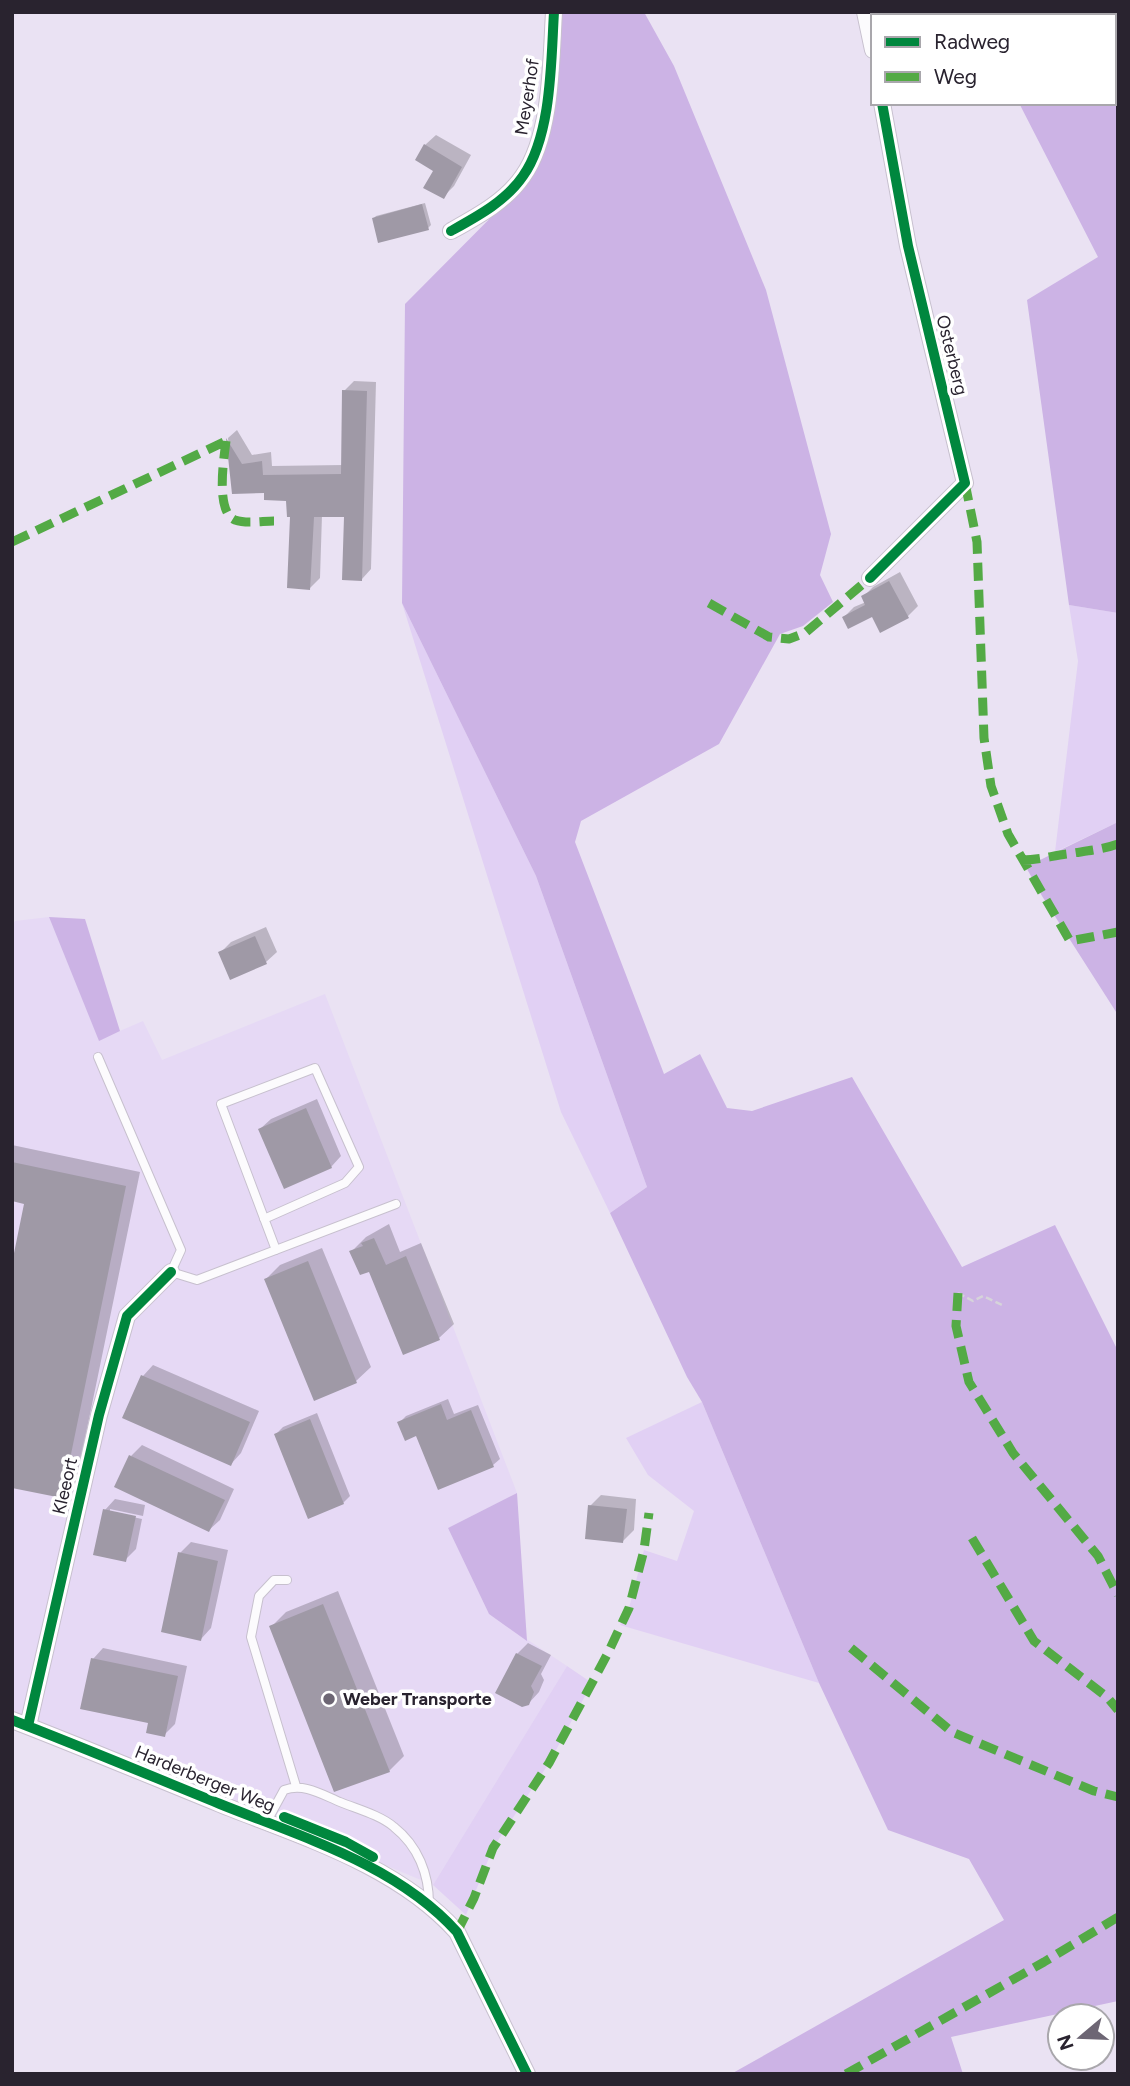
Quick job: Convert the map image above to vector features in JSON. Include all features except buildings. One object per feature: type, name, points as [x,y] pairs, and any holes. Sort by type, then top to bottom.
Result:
[{"type":"street","name":"Meyerhof","points":[[451,231],[501,200],[524,175],[539,140],[549,94],[554,12]]},
{"type":"street","points":[[864,12],[871,42]]},
{"type":"street","name":"Osterberg","points":[[870,578],[965,483],[908,246],[882,105]]},
{"type":"street","name":"Kleeort","points":[[20,1723],[127,1316],[171,1272]]},
{"type":"street","name":"Harderberger Weg","points":[[20,1723],[355,1860],[410,1889],[457,1932],[527,2074]]},
{"type":"lane","points":[[98,1056],[181,1251],[171,1272],[198,1280],[396,1204]]},
{"type":"lane","points":[[264,1219],[345,1183],[359,1167],[315,1068],[221,1104],[264,1219],[276,1250]]},
{"type":"lane","points":[[287,1580],[274,1580],[259,1596],[251,1637],[296,1786]]},
{"type":"lane","points":[[266,1823],[284,1790],[296,1786],[316,1791],[393,1825],[418,1854],[426,1875],[429,1904]]},
{"type":"path","points":[[958,1293],[973,1301],[983,1296],[1004,1307]]},
{"type":"shaded area","points":[[560,12],[644,12],[674,66],[766,290],[831,534],[820,575],[833,602],[803,626],[780,634],[719,744],[581,821],[575,842],[664,1074],[700,1054],[727,1108],[752,1111],[852,1077],[962,1267],[1055,1225],[1118,1351],[1118,2001],[1046,2002],[1046,2017],[951,2037],[963,2074],[731,2074],[1004,1920],[969,1859],[888,1830],[819,1683],[702,1402],[687,1377],[610,1213],[647,1187],[536,876],[402,603],[405,304],[530,178]]},
{"type":"shaded area","points":[[973,12],[1091,14],[974,14]]},
{"type":"shaded area","points":[[1116,18],[1118,613],[1069,605],[1027,300],[1098,257],[1020,105],[1116,105]]},
{"type":"shaded area","points":[[402,603],[536,876],[647,1187],[610,1213],[561,1112]]},
{"type":"shaded area","points":[[1069,605],[1118,613],[1118,822],[1055,852],[1078,661]]},
{"type":"shaded area","points":[[1118,822],[1118,1015],[1022,860],[1040,860]]},
{"type":"shaded area","points":[[49,917],[99,1040],[143,1021],[162,1060],[325,994],[517,1493],[448,1528],[489,1614],[567,1666],[433,1885],[12,1710],[12,927],[15,921]]},
{"type":"shaded area","points":[[49,917],[85,919],[120,1031],[99,1041]]},
{"type":"shaded area","points":[[702,1402],[819,1683],[620,1625],[629,1608],[644,1550],[677,1561],[694,1511],[648,1475],[626,1438]]},
{"type":"shaded area","points":[[517,1493],[527,1641],[489,1614],[448,1528]]},
{"type":"shaded area","points":[[567,1666],[592,1683],[549,1763],[493,1848],[466,1915],[433,1885]]},
{"type":"marked path","points":[[226,441],[222,484],[225,507],[229,515],[244,522],[274,521]]},
{"type":"marked path","points":[[12,542],[226,441]]},
{"type":"marked path","points":[[965,483],[977,542],[984,738],[991,786],[1008,834],[1070,941],[1118,932]]},
{"type":"marked path","points":[[709,603],[769,637],[789,639],[805,633],[870,578]]},
{"type":"marked path","points":[[1022,860],[1118,844]]},
{"type":"marked path","points":[[958,1293],[956,1326],[969,1382],[1013,1453],[1098,1556],[1118,1595]]},
{"type":"marked path","points":[[457,1932],[474,1898],[493,1848],[549,1763],[629,1608],[644,1550],[649,1513]]},
{"type":"marked path","points":[[972,1538],[1034,1641],[1107,1697],[1118,1710]]},
{"type":"marked path","points":[[851,1648],[952,1732],[1094,1791],[1118,1797]]},
{"type":"marked path","points":[[846,2074],[1118,1917]]},
{"type":"cycle path","points":[[451,231],[481,214],[508,193],[533,159],[545,119],[551,74],[554,12]]},
{"type":"cycle path","points":[[870,578],[965,483],[908,246],[882,105]]},
{"type":"cycle path","points":[[28,1726],[99,1415],[127,1316],[171,1272]]},
{"type":"cycle path","points":[[12,1720],[315,1841],[347,1855],[406,1888],[457,1932],[527,2074]]},
{"type":"cycle path","points":[[284,1817],[346,1842],[373,1857]]},
{"type":"place","name":"Weber Transporte","points":[[329,1699]]}]
